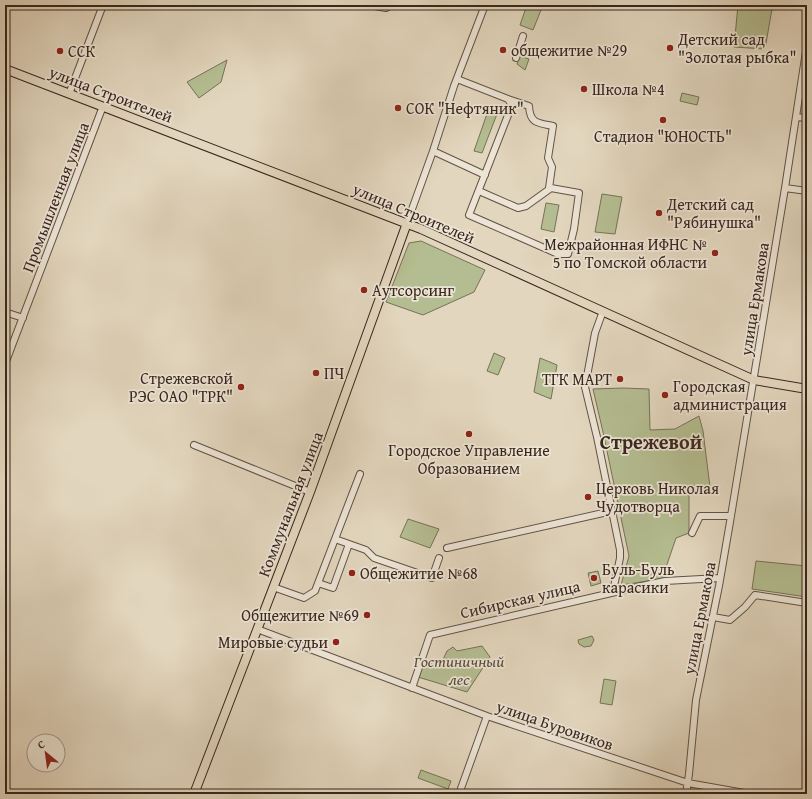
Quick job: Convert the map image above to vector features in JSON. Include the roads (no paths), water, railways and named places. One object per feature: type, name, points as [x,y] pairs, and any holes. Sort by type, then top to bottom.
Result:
[{"type":"main road","name":"улица Строителей","points":[[5,69],[407,223],[754,380],[807,389]]},
{"type":"main road","name":"Коммунальная улица","points":[[194,794],[310,492],[407,223]]},
{"type":"street","points":[[69,94],[103,5]]},
{"type":"street","points":[[369,5],[386,8],[391,5]]},
{"type":"street","points":[[407,223],[457,79],[485,5]]},
{"type":"street","points":[[516,58],[523,36]]},
{"type":"street","name":"улица Ермакова","points":[[686,794],[696,700],[731,516],[786,188],[807,45]]},
{"type":"street","points":[[457,79],[529,106],[532,120],[535,123],[553,126],[548,158],[552,167],[549,188],[526,206],[518,208],[479,191]]},
{"type":"street","points":[[464,219],[469,215],[512,105],[508,99]]},
{"type":"street","name":"Промышленная улица","points":[[5,364],[103,106]]},
{"type":"street","points":[[796,117],[807,118]]},
{"type":"street","points":[[433,151],[485,174]]},
{"type":"street","points":[[469,215],[558,254],[568,254],[574,229],[579,193],[549,188]]},
{"type":"street","points":[[786,188],[807,191]]},
{"type":"street","points":[[603,311],[595,333],[585,387],[620,550],[620,558],[613,591]]},
{"type":"street","points":[[5,312],[23,318]]},
{"type":"street","points":[[194,445],[310,492]]},
{"type":"street","points":[[273,587],[304,598],[315,591],[360,474]]},
{"type":"street","points":[[446,548],[612,511]]},
{"type":"street","points":[[692,533],[700,516],[731,516]]},
{"type":"street","points":[[334,539],[366,550],[374,558],[432,578],[439,558]]},
{"type":"street","points":[[318,583],[333,588],[350,544]]},
{"type":"street","name":"Сибирская улица","points":[[412,688],[430,635],[613,591],[665,581],[720,578]]},
{"type":"street","points":[[713,617],[730,620],[745,607],[754,595],[807,603]]},
{"type":"street","name":"улица Буровиков","points":[[257,629],[487,716],[688,783],[750,794]]},
{"type":"street","points":[[459,794],[487,716]]},
{"type":"place","name":"Детский сад \"Золотая рыбка\"","points":[[670,48]]},
{"type":"place","name":"общежитие №29","points":[[503,50]]},
{"type":"place","name":"ССК","points":[[60,51]]},
{"type":"place","name":"Школа №4","points":[[584,89]]},
{"type":"place","name":"СОК \"Нефтяник\"","points":[[398,108]]},
{"type":"place","name":"Стадион \"ЮНОСТЬ\"","points":[[663,120]]},
{"type":"place","name":"Детский сад \"Рябинушка\"","points":[[659,213]]},
{"type":"place","name":"Межрайонная ИФНС № 5 по Томской области","points":[[715,253]]},
{"type":"place","name":"Аутсорсинг","points":[[364,290]]},
{"type":"place","name":"ПЧ","points":[[316,373]]},
{"type":"place","name":"ТГК МАРТ","points":[[620,379]]},
{"type":"place","name":"Стрежевской РЭС ОАО \"ТРК\"","points":[[241,387]]},
{"type":"place","name":"Городская администрация","points":[[665,395]]},
{"type":"place","name":"Городское Управление Образованием","points":[[469,434]]},
{"type":"place","name":"Церковь Николая Чудотворца","points":[[588,497]]},
{"type":"place","name":"Общежитие №68","points":[[352,573]]},
{"type":"place","name":"Буль-Буль карасики","points":[[594,578]]},
{"type":"place","name":"Общежитие №69","points":[[367,615]]},
{"type":"place","name":"Мировые судьи","points":[[336,642]]},
{"type":"district","name":"Стрежевой","points":[[651,442]]},
{"type":"park label","name":"Гостиничный лес","points":[[459,670]]}]
